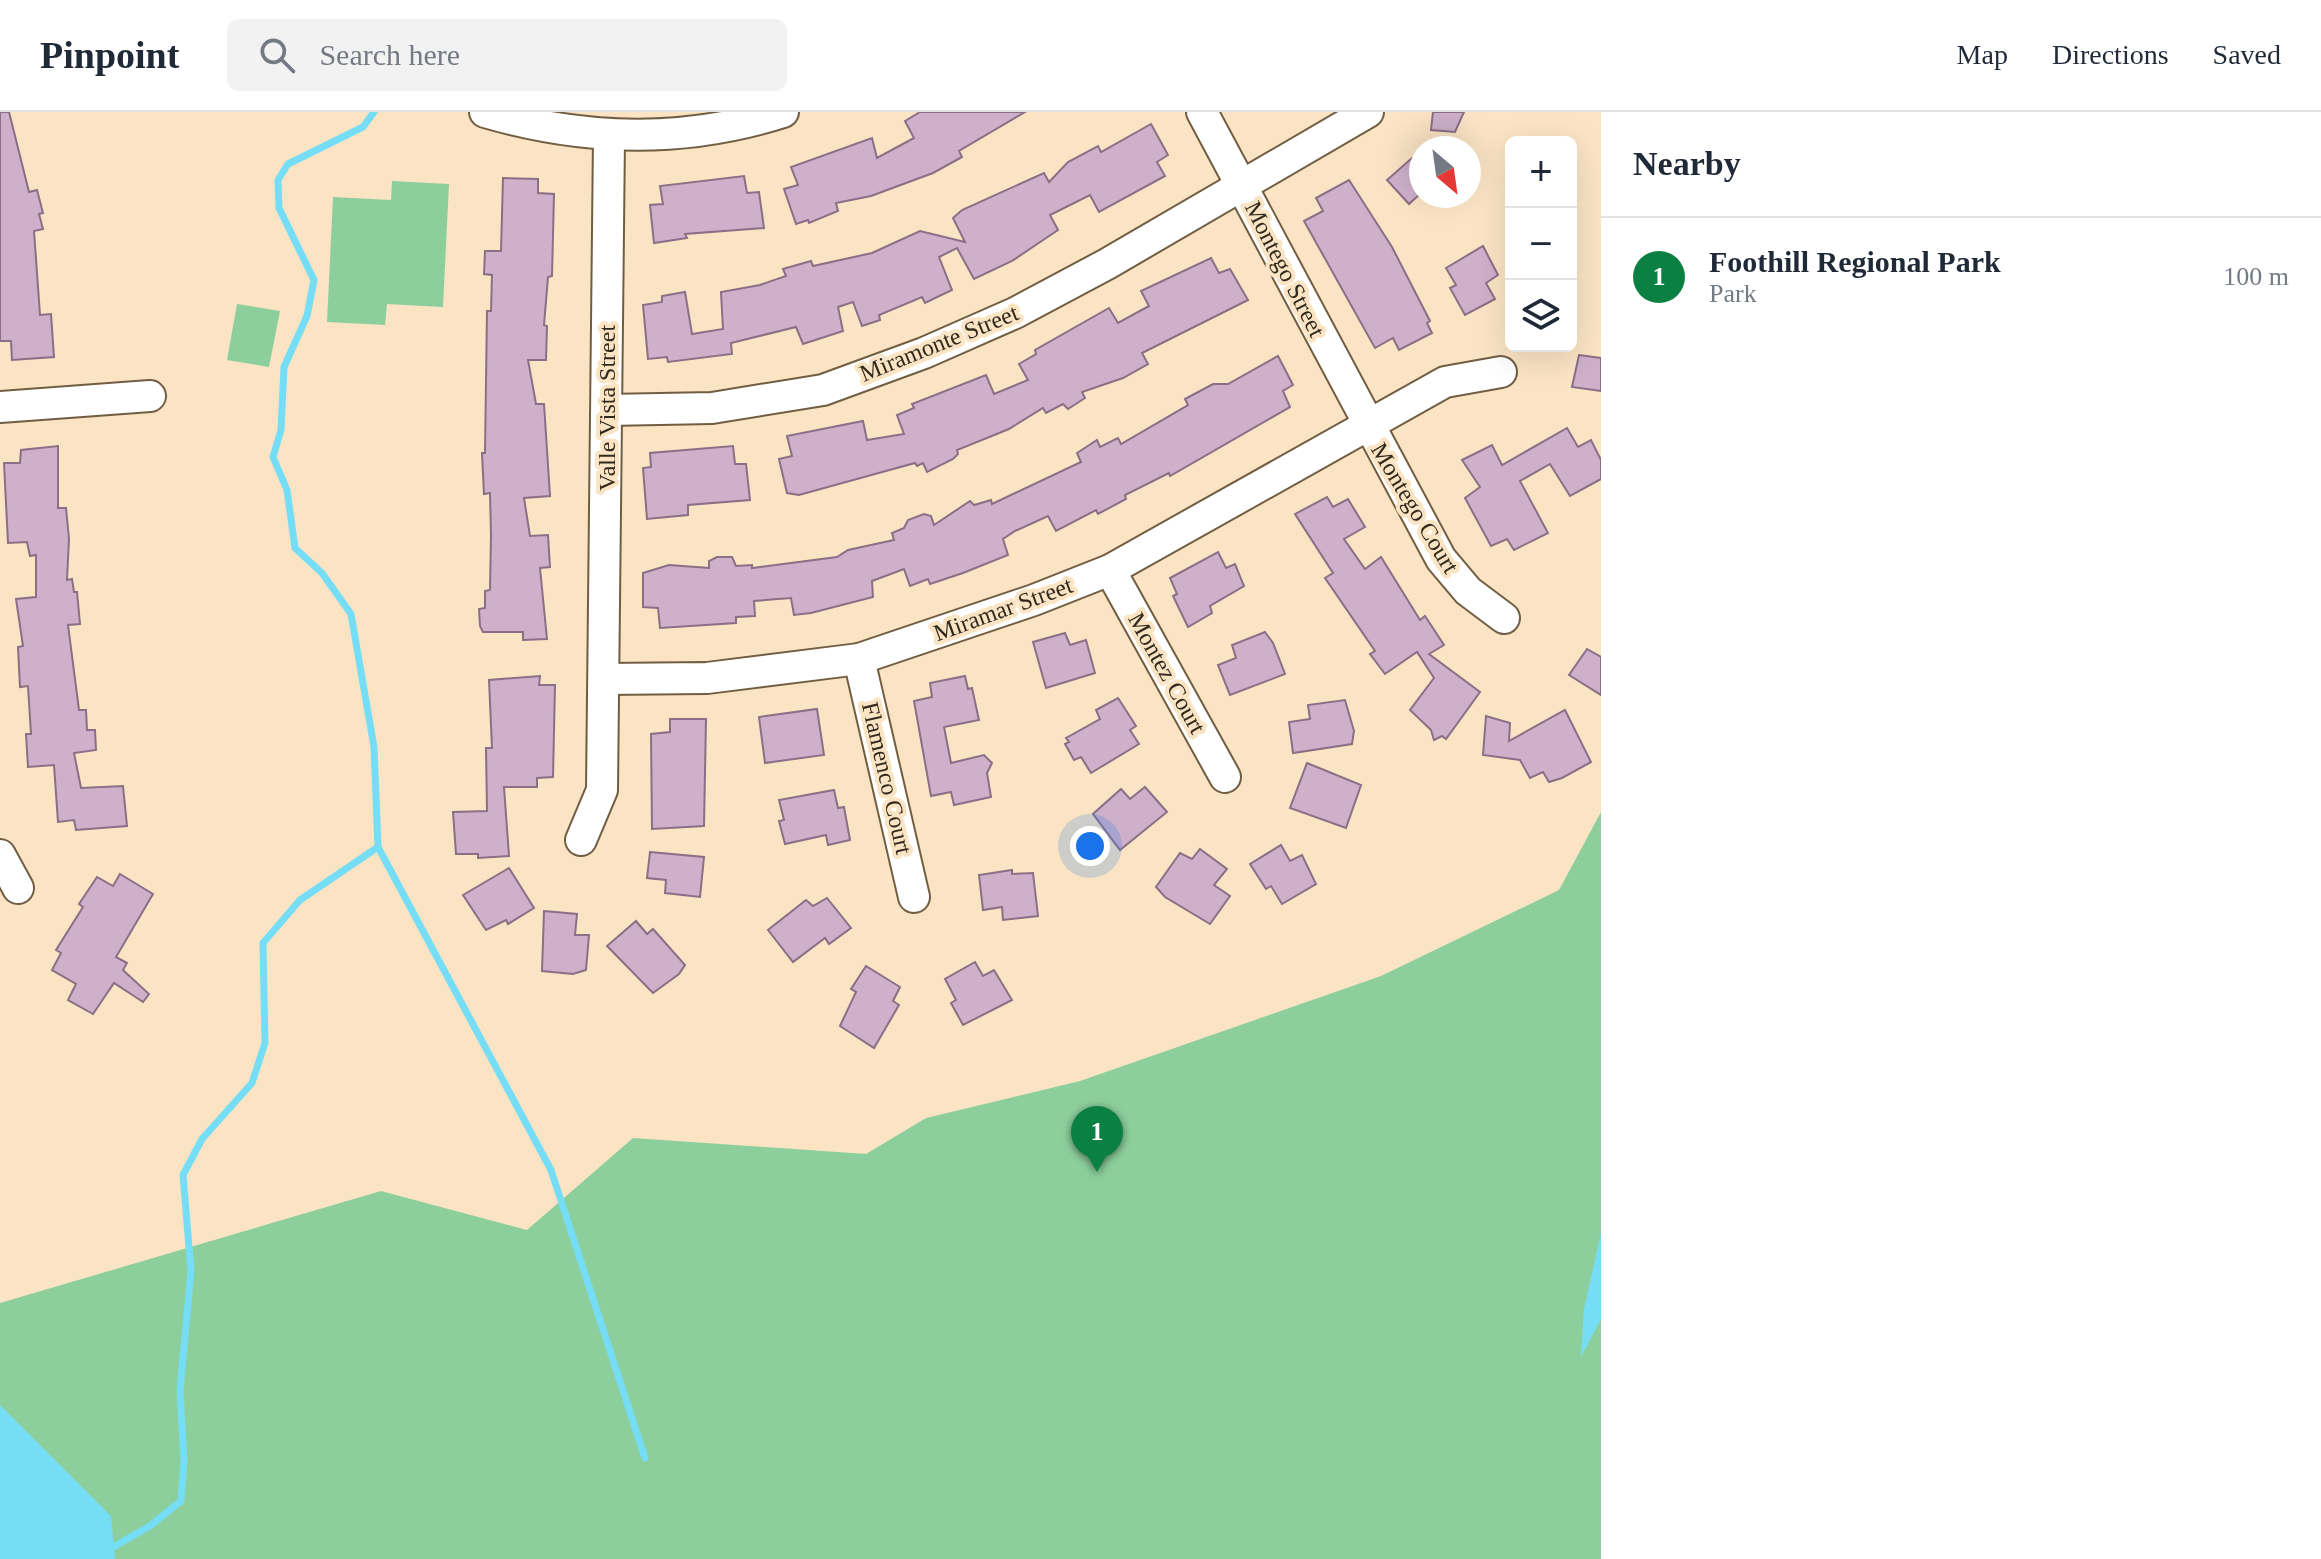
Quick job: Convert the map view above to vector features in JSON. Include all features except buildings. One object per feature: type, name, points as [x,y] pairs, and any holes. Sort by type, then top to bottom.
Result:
[{"type":"street","points":[[485,112],[609,137],[691,132],[783,112]]},
{"type":"street","name":"Montego Street","points":[[1202,112],[1367,426]]},
{"type":"street","name":"Miramonte Street","points":[[607,410],[712,408],[823,390],[924,353],[1015,313],[1243,188],[1368,112]]},
{"type":"street","name":"Valle Vista Street","points":[[581,840],[602,790],[609,137]]},
{"type":"street","name":"Miramar Street","points":[[604,679],[707,678],[859,659],[1110,570],[1445,382],[1501,372]]},
{"type":"street","points":[[0,407],[150,396]]},
{"type":"street","name":"Montego Court","points":[[1367,426],[1441,559],[1468,591],[1504,618]]},
{"type":"street","name":"Montez Court","points":[[1110,570],[1225,777]]},
{"type":"street","name":"Flamenco Court","points":[[859,659],[914,897]]},
{"type":"street","points":[[0,855],[18,888]]},
{"type":"green space","points":[[392,181],[449,184],[443,307],[387,304],[385,325],[327,322],[333,197],[391,200]]},
{"type":"green space","points":[[237,304],[280,311],[269,367],[227,360]]},
{"type":"green space","points":[[1601,812],[1601,1559],[0,1559],[0,1303],[381,1191],[527,1230],[633,1138],[866,1154],[926,1118],[1080,1081],[1381,976],[1559,890]]},
{"type":"water","points":[[1601,1233],[1601,1319],[1581,1357],[1584,1309]]},
{"type":"water","points":[[0,1405],[111,1516],[115,1559],[0,1559]]},
{"type":"waterway","points":[[374,112],[363,127],[288,164],[278,180],[279,208],[314,280],[307,316],[284,367],[281,430],[273,457],[287,490],[295,548],[322,573],[351,614],[374,747],[378,847],[551,1170],[645,1458]]},
{"type":"waterway","points":[[115,1546],[150,1526],[181,1501],[184,1461],[180,1390],[191,1271],[183,1175],[202,1139],[252,1083],[265,1043],[263,943],[300,900],[378,847]]},
{"type":"place","name":"Foothill Regional Park","points":[[1097,1172]]}]
